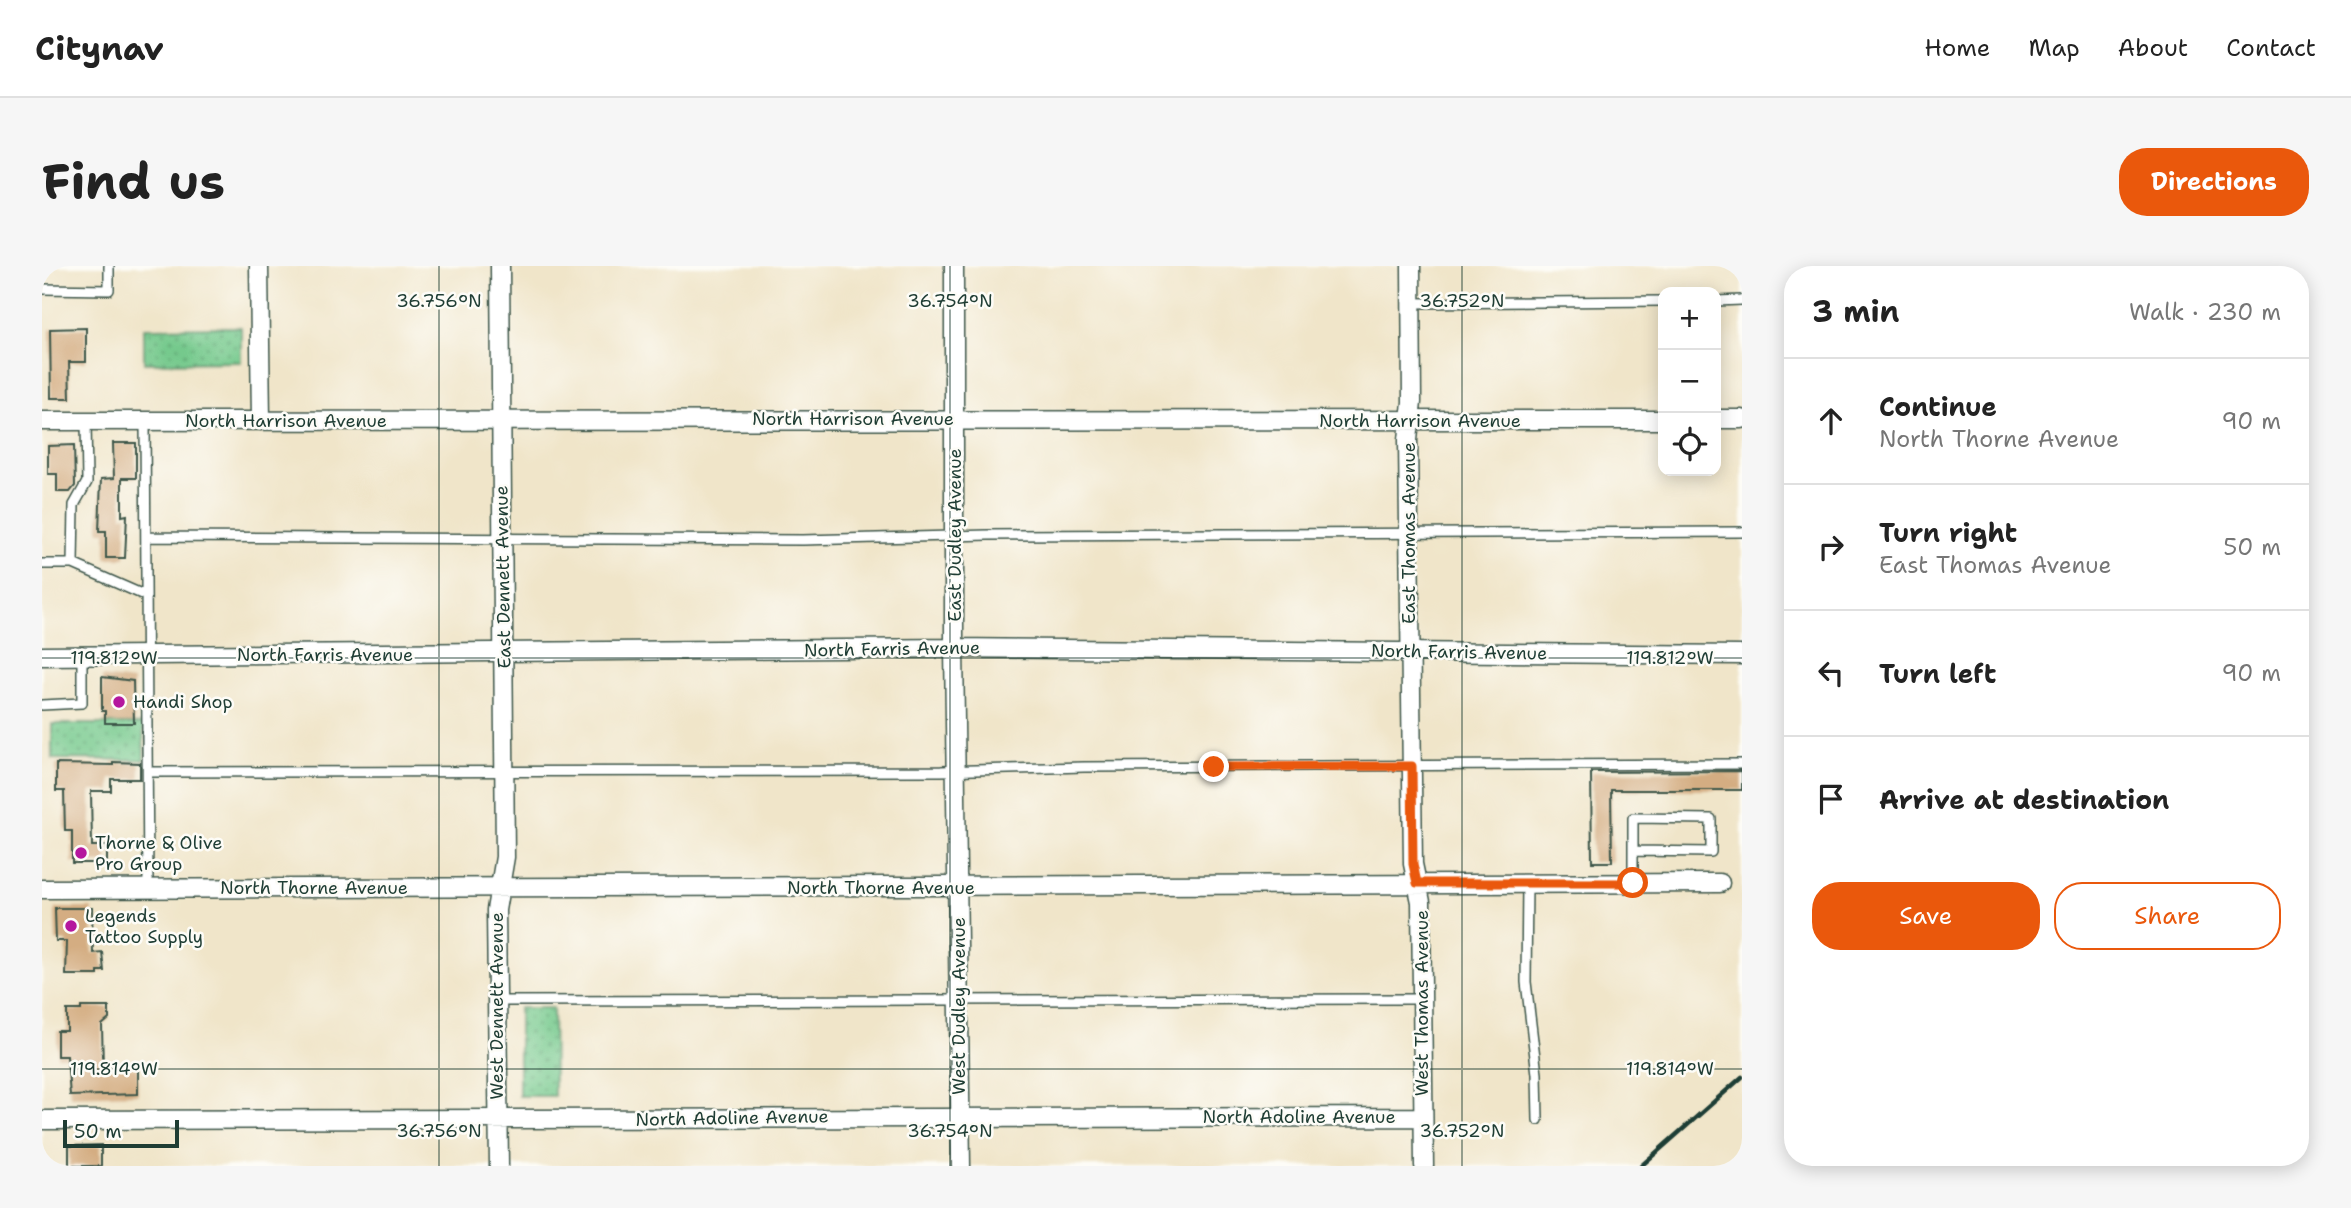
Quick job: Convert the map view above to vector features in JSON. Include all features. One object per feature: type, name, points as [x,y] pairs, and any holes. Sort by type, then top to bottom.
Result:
[{"type":"street","points":[[259,266],[261,421]]},
{"type":"street","name":"East Dennett Avenue","points":[[500,266],[505,857],[500,888]]},
{"type":"street","name":"East Dudley Avenue","points":[[954,266],[954,648],[959,888]]},
{"type":"street","name":"East Thomas Avenue","points":[[1411,266],[1410,652],[1413,864],[1417,883]]},
{"type":"street","name":"North Harrison Avenue","points":[[42,421],[956,418],[1658,420]]},
{"type":"street","points":[[1721,419],[1742,419]]},
{"type":"street","name":"North Farris Avenue","points":[[42,656],[954,648],[1742,654]]},
{"type":"street","name":"West Thomas Avenue","points":[[1417,883],[1421,902],[1424,1166]]},
{"type":"street","name":"North Thorne Avenue","points":[[42,889],[959,888],[1720,883]]},
{"type":"street","name":"West Dennett Avenue","points":[[499,1166],[496,910],[500,888]]},
{"type":"street","name":"West Dudley Avenue","points":[[959,888],[961,1166]]},
{"type":"street","name":"North Adoline Avenue","points":[[42,1120],[1423,1117]]},
{"type":"lane","points":[[42,289],[109,290],[109,266]]},
{"type":"lane","points":[[1721,300],[1742,300]]},
{"type":"lane","points":[[1411,303],[1658,301]]},
{"type":"lane","points":[[73,564],[74,505],[87,482],[86,421]]},
{"type":"lane","points":[[145,421],[148,888]]},
{"type":"lane","points":[[146,537],[803,540],[955,536],[1742,532]]},
{"type":"lane","points":[[42,564],[73,564],[146,596]]},
{"type":"lane","points":[[42,705],[82,703],[82,656]]},
{"type":"lane","points":[[148,772],[1742,764]]},
{"type":"lane","points":[[1633,851],[1711,852],[1711,819],[1633,818],[1633,851],[1633,883]]},
{"type":"lane","points":[[1527,884],[1526,982],[1537,1074],[1538,1120]]},
{"type":"lane","points":[[497,1001],[1421,999]]},
{"type":"green space","points":[[241,327],[241,362],[144,363],[144,328]]},
{"type":"green space","points":[[52,724],[143,724],[144,760],[52,759]]},
{"type":"green space","points":[[519,1008],[553,1008],[554,1096],[519,1096]]},
{"type":"building","points":[[86,328],[86,362],[69,362],[70,398],[51,398],[50,329]]},
{"type":"building","points":[[113,443],[136,443],[136,478],[122,478],[122,516],[127,515],[125,558],[106,558],[106,531],[99,531],[101,479],[114,478]]},
{"type":"building","points":[[74,445],[75,486],[70,492],[57,492],[57,474],[48,474],[48,446]]},
{"type":"building","points":[[102,677],[133,681],[134,723],[105,723],[105,711],[102,711]]},
{"type":"building","points":[[113,762],[140,763],[140,779],[111,779],[111,791],[91,791],[92,846],[107,846],[107,863],[72,863],[72,831],[65,831],[64,791],[56,791],[56,764],[113,765]]},
{"type":"building","points":[[1742,771],[1742,790],[1611,790],[1612,862],[1592,862],[1591,772]]},
{"type":"building","points":[[55,908],[92,908],[93,953],[102,952],[104,971],[98,971],[98,975],[66,975],[67,941],[56,941]]},
{"type":"building","points":[[81,1007],[109,1007],[109,1019],[102,1025],[103,1067],[138,1067],[138,1094],[70,1096],[67,1056],[57,1056],[57,1031],[67,1031],[67,1010],[81,1010]]},
{"type":"building","points":[[101,1145],[101,1166],[69,1166],[69,1146]]},
{"type":"railway","points":[[1641,1166],[1742,1077]]},
{"type":"place","name":"Handi Shop","points":[[119,702]]},
{"type":"place","name":"Thorne & Olive Pro Group","points":[[81,853]]},
{"type":"place","name":"Legends Tattoo Supply","points":[[71,926]]},
{"type":"route","points":[[1214,767],[1412,766],[1413,864],[1417,883],[1633,883]]}]
